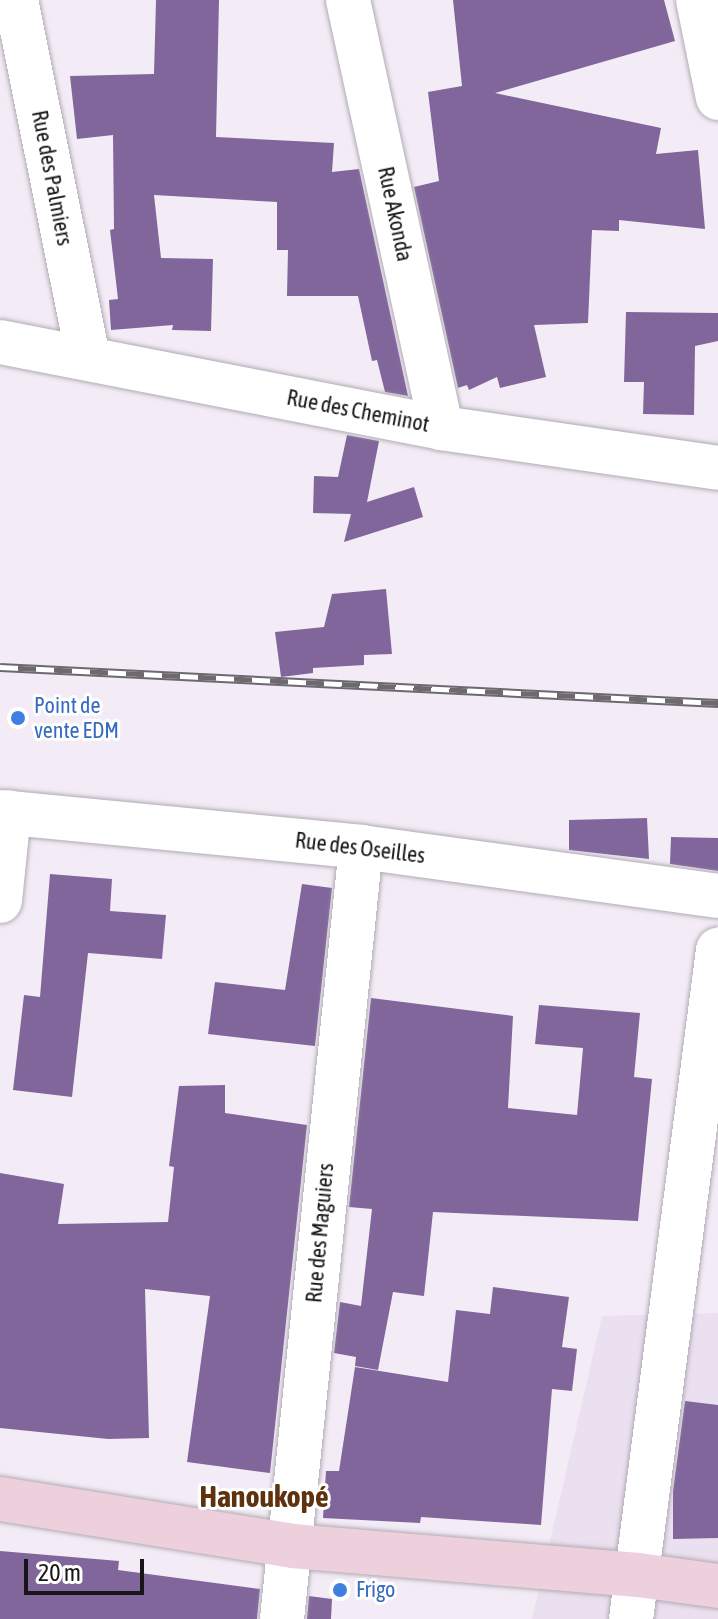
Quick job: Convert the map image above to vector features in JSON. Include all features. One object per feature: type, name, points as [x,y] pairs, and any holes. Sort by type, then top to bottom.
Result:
[{"type":"street","name":"Rue des Palmiers","points":[[16,0],[88,356]]},
{"type":"street","name":"Rue Akonda","points":[[348,0],[441,428]]},
{"type":"street","points":[[698,0],[718,98]]},
{"type":"street","name":"Rue des Cheminot","points":[[0,342],[88,356],[441,428],[718,468]]},
{"type":"street","points":[[0,901],[5,812]]},
{"type":"street","name":"Rue des Oseilles","points":[[5,812],[361,847],[718,896]]},
{"type":"street","name":"Rue des Maguiers","points":[[282,1619],[292,1546],[323,1189],[361,847]]},
{"type":"street","points":[[631,1619],[718,950]]},
{"type":"street","points":[[0,1499],[292,1546],[638,1575],[718,1586]]},
{"type":"shaded area","points":[[718,1313],[718,1619],[532,1619],[602,1316]]},
{"type":"building","points":[[156,0],[219,0],[216,137],[334,143],[332,172],[359,169],[408,396],[385,392],[377,360],[372,361],[358,296],[287,296],[288,250],[277,250],[277,202],[154,195],[161,258],[213,259],[211,331],[172,330],[173,325],[111,330],[109,300],[118,299],[110,230],[114,229],[113,135],[77,139],[70,76],[154,74]]},
{"type":"building","points":[[453,0],[664,0],[675,41],[495,93],[661,128],[656,154],[698,150],[705,229],[619,220],[619,231],[592,230],[588,323],[534,325],[546,377],[500,388],[497,377],[469,390],[467,385],[458,388],[414,187],[439,181],[428,92],[462,86]]},
{"type":"building","points":[[626,312],[718,313],[718,341],[695,346],[694,415],[643,414],[644,382],[624,382]]},
{"type":"building","points":[[347,435],[379,441],[367,502],[414,487],[423,517],[344,542],[351,514],[313,513],[314,476],[338,477]]},
{"type":"building","points":[[386,589],[392,654],[364,655],[364,665],[313,668],[313,673],[281,677],[275,632],[324,627],[332,594]]},
{"type":"building","points":[[647,818],[649,859],[569,850],[569,820]]},
{"type":"building","points":[[671,837],[718,838],[718,871],[670,864]]},
{"type":"building","points":[[50,874],[112,879],[110,911],[166,915],[162,959],[88,953],[72,1097],[13,1090],[24,995],[40,997]]},
{"type":"building","points":[[302,884],[332,888],[315,1046],[208,1034],[215,982],[285,990]]},
{"type":"building","points":[[371,998],[513,1016],[508,1108],[577,1115],[583,1048],[535,1044],[539,1005],[640,1013],[634,1077],[652,1079],[638,1221],[433,1212],[424,1296],[393,1292],[378,1370],[355,1366],[356,1357],[334,1353],[340,1302],[361,1306],[372,1209],[349,1207]]},
{"type":"building","points":[[225,1085],[225,1113],[307,1125],[270,1473],[187,1462],[210,1296],[145,1289],[149,1438],[108,1439],[0,1428],[0,1173],[64,1184],[58,1224],[168,1222],[174,1167],[169,1166],[179,1086]]},
{"type":"building","points":[[493,1287],[569,1297],[562,1347],[577,1349],[572,1391],[552,1389],[541,1525],[421,1517],[420,1523],[323,1518],[326,1471],[339,1471],[355,1367],[448,1382],[456,1310],[490,1314]]},
{"type":"building","points":[[685,1401],[718,1405],[718,1538],[673,1539],[673,1491]]},
{"type":"building","points":[[0,1551],[119,1561],[118,1570],[260,1589],[257,1619],[0,1619]]},
{"type":"building","points":[[309,1596],[332,1599],[331,1619],[307,1619]]},
{"type":"railway","points":[[0,667],[718,703]]},
{"type":"place","name":"Point de vente EDM","points":[[18,718]]},
{"type":"place","name":"Frigo","points":[[340,1590]]},
{"type":"district","name":"Hanoukopé","points":[[264,1496]]}]
